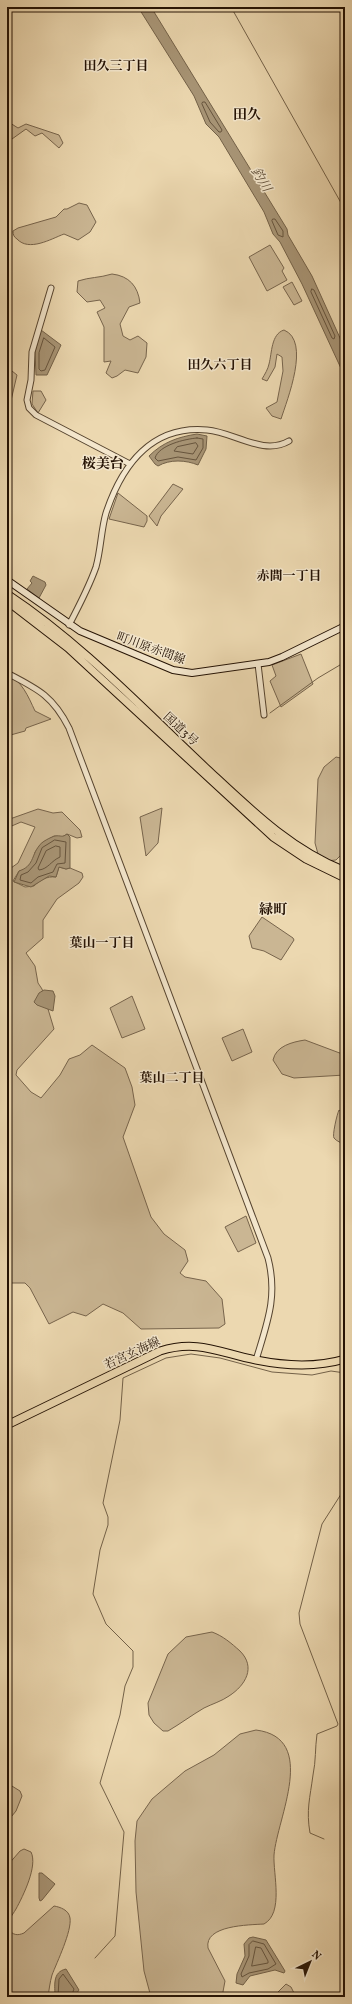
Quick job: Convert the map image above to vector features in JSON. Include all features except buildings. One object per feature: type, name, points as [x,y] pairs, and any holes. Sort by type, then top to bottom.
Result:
[{"type":"main road","name":"町川原赤間線","points":[[7,580],[69,624],[97,639],[166,668],[183,673],[258,664],[282,657],[345,626]]},
{"type":"main road","name":"国道3号","points":[[7,594],[39,617],[83,654],[268,824],[298,847],[345,871]]},
{"type":"main road","name":"国道3号","points":[[7,601],[68,648],[273,837],[306,859],[345,878]]},
{"type":"main road","name":"若宮玄海線","points":[[7,1425],[160,1351],[174,1347],[187,1345],[205,1346],[256,1360],[298,1366],[323,1364],[345,1359]]},
{"type":"street","points":[[51,288],[32,352],[32,380],[27,397],[29,408],[36,416],[130,464]]},
{"type":"street","points":[[69,624],[93,574],[106,513],[130,464],[145,448],[169,434],[192,429],[216,431],[266,446],[279,445],[289,441]]},
{"type":"street","points":[[258,664],[264,715]]},
{"type":"street","points":[[7,673],[38,690],[53,702],[70,728],[268,1258],[273,1279],[272,1304],[256,1360]]},
{"type":"shaded area","points":[[7,121],[18,128],[26,124],[59,135],[63,143],[59,148],[42,133],[35,136],[26,129],[12,139],[7,136]]},
{"type":"shaded area","points":[[79,203],[87,205],[96,222],[90,232],[78,240],[64,234],[40,243],[28,244],[22,243],[14,236],[13,231],[18,228],[56,217],[64,209]]},
{"type":"shaded area","points":[[270,245],[284,268],[282,271],[287,280],[267,291],[249,257]]},
{"type":"shaded area","points":[[112,274],[123,277],[132,283],[139,297],[140,303],[129,307],[120,324],[123,336],[130,340],[138,336],[147,343],[146,357],[138,373],[125,370],[112,378],[106,373],[111,361],[104,362],[104,327],[97,312],[105,308],[100,300],[87,302],[77,292],[78,281]]},
{"type":"shaded area","points":[[292,282],[302,301],[294,305],[283,287]]},
{"type":"shaded area","points":[[284,330],[292,336],[296,346],[296,358],[292,385],[281,419],[272,416],[266,408],[277,402],[283,371],[282,357],[277,354],[275,367],[267,381],[262,379],[269,366],[274,340],[280,332]]},
{"type":"shaded area","points":[[7,367],[17,375],[9,409],[10,417],[7,416]]},
{"type":"shaded area","points":[[33,391],[41,391],[46,400],[38,413],[32,404]]},
{"type":"shaded area","points":[[173,484],[183,489],[161,516],[157,526],[149,516]]},
{"type":"shaded area","points":[[118,493],[147,516],[147,521],[144,527],[109,519]]},
{"type":"shaded area","points":[[301,654],[313,684],[281,707],[270,681],[276,676],[272,665]]},
{"type":"shaded area","points":[[7,674],[21,685],[35,711],[51,719],[26,728],[25,731],[7,736]]},
{"type":"shaded area","points":[[336,757],[345,759],[345,851],[336,860],[326,861],[318,854],[315,843],[318,779],[324,767]]},
{"type":"shaded area","points":[[162,808],[158,843],[146,856],[140,817]]},
{"type":"shaded area","points":[[38,809],[53,813],[62,812],[80,830],[82,837],[77,838],[67,834],[62,837],[54,836],[42,843],[35,852],[33,861],[26,869],[19,871],[13,881],[25,887],[34,886],[44,879],[56,877],[59,867],[66,869],[70,868],[82,873],[83,877],[79,883],[57,899],[43,920],[43,938],[26,953],[35,966],[38,983],[42,989],[54,1029],[17,1070],[16,1075],[31,1092],[41,1098],[60,1075],[69,1059],[80,1055],[92,1045],[125,1068],[132,1087],[135,1105],[123,1137],[151,1217],[164,1234],[185,1250],[188,1261],[180,1273],[185,1277],[206,1281],[222,1299],[225,1324],[219,1328],[141,1329],[123,1313],[103,1304],[86,1316],[73,1312],[49,1324],[30,1288],[25,1283],[7,1283],[7,867],[11,868],[18,863],[35,827],[21,822],[7,828],[7,820]]},
{"type":"shaded area","points":[[262,917],[294,940],[281,960],[264,951],[252,948],[249,936]]},
{"type":"shaded area","points":[[132,996],[145,1029],[122,1038],[110,1008]]},
{"type":"shaded area","points":[[243,1029],[252,1052],[232,1061],[222,1038]]},
{"type":"shaded area","points":[[305,1040],[345,1055],[345,1075],[294,1078],[282,1074],[273,1060],[277,1051],[295,1042]]},
{"type":"shaded area","points":[[339,1110],[345,1115],[345,1145],[334,1138],[335,1125]]},
{"type":"shaded area","points":[[246,1216],[256,1243],[238,1252],[225,1227]]},
{"type":"shaded area","points":[[212,1632],[230,1643],[245,1657],[248,1669],[247,1675],[240,1687],[226,1698],[204,1708],[168,1731],[163,1731],[154,1723],[149,1715],[148,1703],[168,1654],[186,1637]]},
{"type":"shaded area","points":[[256,1730],[275,1736],[286,1748],[290,1763],[290,1782],[274,1855],[276,1902],[274,1911],[270,1919],[264,1924],[229,1928],[213,1935],[209,1940],[208,1948],[225,1981],[222,1997],[151,1997],[144,1971],[136,1892],[135,1841],[137,1821],[152,1799],[185,1771],[214,1755],[240,1734]]},
{"type":"shaded area","points":[[7,1783],[20,1791],[22,1796],[16,1811],[7,1822]]},
{"type":"shaded area","points":[[24,1849],[31,1852],[33,1865],[29,1881],[9,1921],[8,1929],[15,1934],[24,1933],[54,1906],[66,1911],[70,1918],[69,1931],[52,1975],[48,1997],[13,1997],[7,1994],[7,1866],[20,1851]]},
{"type":"shaded area","points":[[286,1984],[291,1987],[296,1997],[273,1997]]},
{"type":"water","points":[[138,7],[151,7],[287,229],[288,235],[312,276],[345,349],[345,377],[302,284],[280,242],[273,234],[264,212],[219,137],[206,124],[194,96]]},
{"type":"water","points":[[41,330],[61,345],[47,375],[36,375],[35,352]]},
{"type":"water","points":[[197,434],[207,436],[206,449],[198,465],[188,462],[173,461],[158,466],[149,456],[154,451],[171,441]]},
{"type":"water","points":[[33,576],[45,582],[46,585],[39,598],[27,589],[32,583],[30,581]]},
{"type":"water","points":[[67,834],[70,837],[70,868],[66,869],[59,867],[56,877],[49,876],[31,887],[14,882],[19,871],[30,864],[40,844],[53,837]]},
{"type":"water","points":[[44,990],[53,991],[55,996],[53,1011],[37,1005],[34,1002],[39,993]]},
{"type":"water","points":[[39,1873],[42,1873],[55,1884],[40,1901],[39,1898]]},
{"type":"water","points":[[253,1937],[266,1940],[285,1971],[284,1973],[275,1970],[250,1976],[243,1985],[236,1983],[237,1974],[245,1956],[244,1944],[249,1938]]},
{"type":"water","points":[[66,1969],[79,1990],[74,1997],[55,1997],[56,1976],[58,1973]]},
{"type":"waterway","points":[[231,7],[345,210]]},
{"type":"waterway","points":[[270,713],[318,678],[345,662]]},
{"type":"waterway","points":[[95,1958],[115,1936],[124,1832],[100,1783],[120,1715],[125,1686],[133,1667],[133,1651],[106,1624],[93,1594],[100,1550],[108,1525],[108,1517],[103,1503],[120,1420],[123,1378],[166,1358],[191,1354],[220,1358],[272,1372],[312,1375],[331,1371],[345,1373]]},
{"type":"waterway","points":[[324,1839],[310,1833],[308,1817],[315,1765],[317,1734],[337,1726],[338,1724],[300,1624],[299,1613],[322,1524],[345,1488]]},
{"type":"district","name":"田久三丁目","points":[[116,65]]},
{"type":"district","name":"田久","points":[[247,114]]},
{"type":"district","name":"田久六丁目","points":[[220,364]]},
{"type":"district","name":"桜美台","points":[[103,463]]},
{"type":"district","name":"赤間一丁目","points":[[289,575]]},
{"type":"district","name":"緑町","points":[[273,909]]},
{"type":"district","name":"葉山一丁目","points":[[102,942]]},
{"type":"district","name":"葉山二丁目","points":[[172,1077]]},
{"type":"water label","name":"釣川","points":[[262,179]]}]
